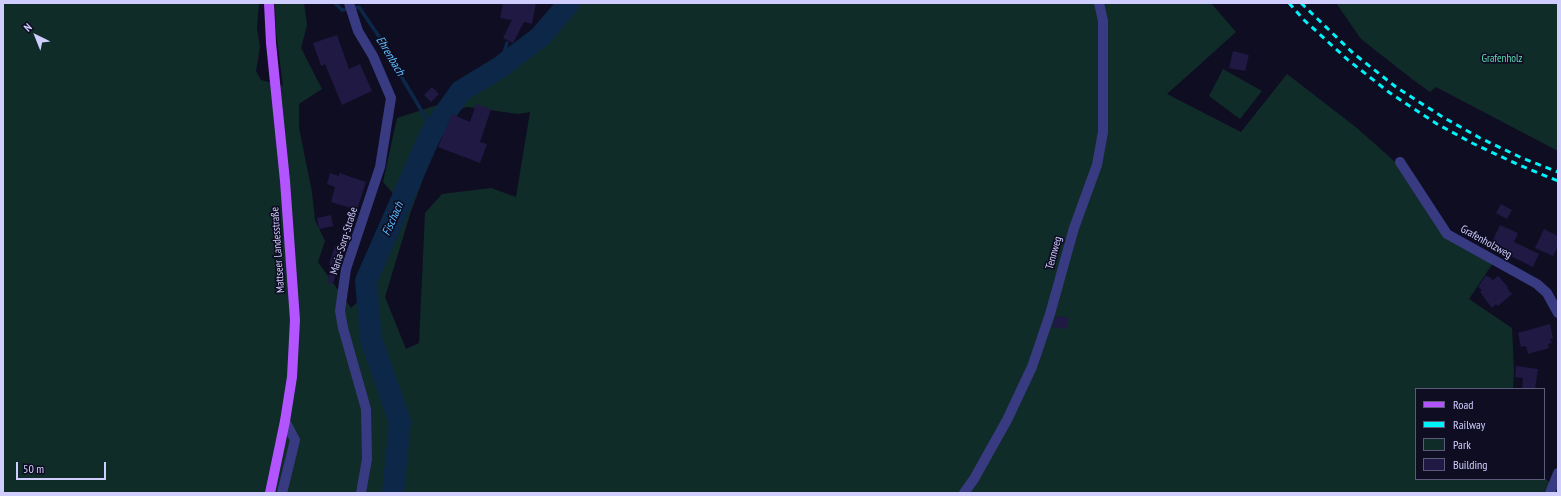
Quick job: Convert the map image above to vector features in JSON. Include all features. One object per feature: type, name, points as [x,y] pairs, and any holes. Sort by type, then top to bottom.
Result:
[{"type":"main road","name":"Mattseer Landesstraße","points":[[269,3],[271,43],[285,181],[295,320],[292,377],[285,421],[270,493]]},
{"type":"street","name":"Maria-Sorg-Straße","points":[[349,3],[358,31],[373,56],[391,98],[380,167],[346,269],[340,311],[343,328],[366,410],[367,459],[362,493]]},
{"type":"street","name":"Tennweg","points":[[964,493],[974,479],[1006,420],[1032,367],[1050,314],[1074,228],[1097,165],[1103,132],[1103,21],[1099,3]]},
{"type":"street","name":"Grafenholzweg","points":[[1400,162],[1447,234],[1537,284],[1547,293],[1558,313]]},
{"type":"street","points":[[282,493],[295,440],[285,421]]},
{"type":"street","points":[[1550,493],[1558,473]]},
{"type":"green space","points":[[3,3],[259,3],[257,28],[260,47],[256,71],[261,80],[283,86],[276,32],[275,3],[304,3],[307,25],[301,48],[322,89],[299,104],[299,128],[312,192],[315,220],[325,241],[318,262],[351,308],[376,285],[406,208],[383,182],[397,118],[465,96],[527,59],[578,3],[1211,3],[1236,32],[1167,94],[1241,132],[1287,74],[1357,128],[1394,161],[1438,227],[1493,263],[1469,299],[1512,328],[1514,371],[1513,388],[1415,388],[1415,480],[1545,480],[1545,479],[1550,482],[1544,493],[3,493]],"holes":[[[467,107],[518,114],[530,112],[516,197],[491,188],[442,194],[425,213],[419,343],[406,349],[385,297],[411,211],[441,131],[452,112]]]},
{"type":"green space","name":"Grafenholz","points":[[1336,3],[1558,3],[1558,151],[1436,87],[1430,92],[1361,39]]},
{"type":"green space","points":[[1223,69],[1262,91],[1240,119],[1209,96]]},
{"type":"building","points":[[503,3],[536,3],[532,24],[524,22],[513,43],[503,38],[512,20],[500,18]]},
{"type":"building","points":[[337,35],[349,69],[360,64],[372,91],[342,105],[325,64],[321,66],[313,43]]},
{"type":"building","points":[[1233,51],[1249,55],[1245,71],[1229,68]]},
{"type":"building","points":[[432,87],[439,94],[431,102],[424,95]]},
{"type":"building","points":[[476,104],[491,109],[480,142],[487,144],[480,163],[438,147],[452,114],[470,122]]},
{"type":"building","points":[[330,173],[339,176],[339,173],[366,182],[357,210],[331,202],[335,187],[327,184]]},
{"type":"building","points":[[1501,204],[1512,210],[1507,219],[1496,213]]},
{"type":"building","points":[[331,215],[333,226],[319,229],[317,218]]},
{"type":"building","points":[[1500,225],[1518,233],[1514,242],[1539,254],[1533,267],[1490,246]]},
{"type":"building","points":[[1544,229],[1558,236],[1558,246],[1553,256],[1535,248]]},
{"type":"building","points":[[335,246],[343,248],[333,284],[328,283],[330,261]]},
{"type":"building","points":[[1486,275],[1493,280],[1498,276],[1512,294],[1498,306],[1496,304],[1492,308],[1480,292],[1482,290],[1478,287]]},
{"type":"building","points":[[1056,316],[1069,318],[1067,329],[1052,327]]},
{"type":"building","points":[[1550,324],[1553,338],[1550,339],[1552,343],[1548,344],[1549,348],[1528,354],[1526,346],[1521,347],[1518,333]]},
{"type":"building","points":[[1516,366],[1538,369],[1535,388],[1522,388],[1523,378],[1515,377]]},
{"type":"waterway","name":"Ehrenbach","points":[[335,3],[342,10],[359,7],[384,44],[433,130]]},
{"type":"waterway","name":"Fischach","points":[[393,493],[400,422],[371,339],[366,281],[428,140],[433,130],[461,91],[499,68],[540,37],[569,3]]},
{"type":"waterway","points":[[499,68],[507,43]]},
{"type":"railway","points":[[1289,3],[1304,20],[1348,60],[1390,93],[1437,124],[1472,143],[1558,181]]},
{"type":"railway","points":[[1301,3],[1353,53],[1396,87],[1441,116],[1480,138],[1522,158],[1558,172]]}]
